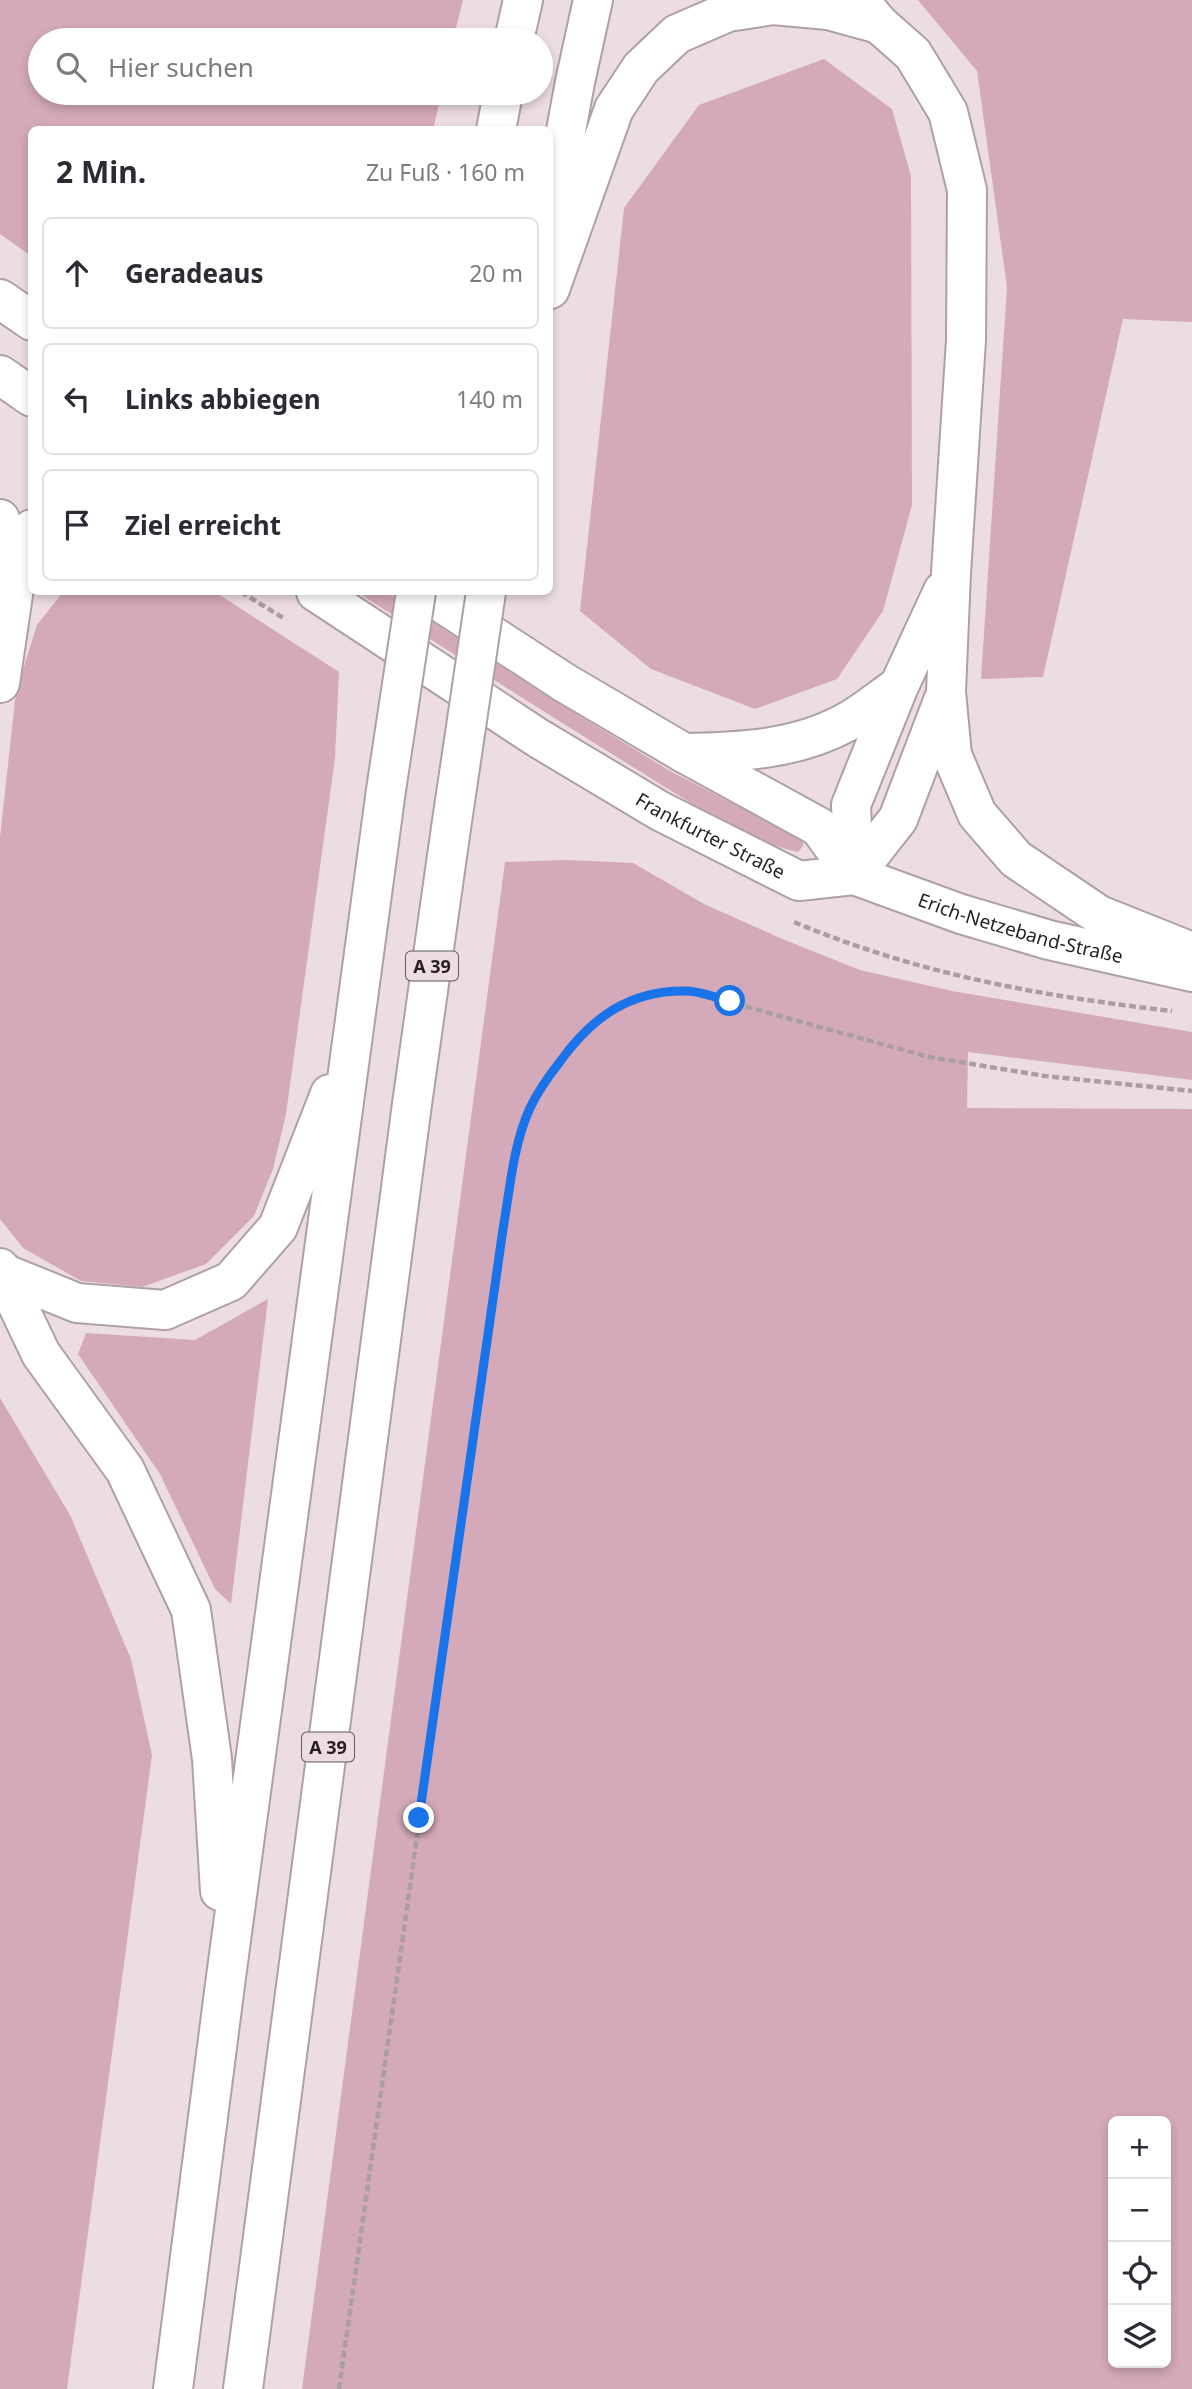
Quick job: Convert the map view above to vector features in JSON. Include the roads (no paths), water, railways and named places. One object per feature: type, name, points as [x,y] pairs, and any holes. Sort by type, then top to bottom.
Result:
[{"type":"main road","points":[[517,28],[523,0]]},
{"type":"main road","points":[[553,201],[593,0]]},
{"type":"main road","points":[[553,281],[614,109],[641,68],[677,34],[728,12],[773,5],[869,12],[913,54],[948,112],[967,190],[966,340],[946,692],[952,755],[977,814],[1016,859],[1100,915],[1192,952]]},
{"type":"main road","points":[[497,126],[501,105]]},
{"type":"main road","points":[[0,299],[28,318]]},
{"type":"main road","points":[[0,375],[28,394]]},
{"type":"main road","points":[[0,519],[15,581]]},
{"type":"main road","points":[[0,683],[15,581],[28,541]]},
{"type":"main road","points":[[854,874],[851,805],[899,686],[951,573]]},
{"type":"main road","name":"Frankfurter Straße","points":[[321,595],[538,738],[660,811],[799,881],[854,874]]},
{"type":"main road","points":[[173,2389],[352,1036],[416,595]]},
{"type":"main road","points":[[430,595],[565,683],[684,753],[819,827],[854,874]]},
{"type":"main road","name":"A 39","points":[[243,2389],[412,1104],[486,595]]},
{"type":"main road","points":[[684,753],[758,749],[798,741],[845,723],[899,686]]},
{"type":"main road","points":[[854,874],[898,819],[946,692]]},
{"type":"main road","name":"Erich-Netzeband-Straße","points":[[854,874],[961,914],[1049,940],[1192,972]]},
{"type":"main road","points":[[1,1270],[77,1303],[165,1310],[231,1281],[278,1227],[352,1036]]},
{"type":"main road","points":[[1,1270],[41,1354],[125,1470],[191,1610],[212,1759],[226,1976]]}]
